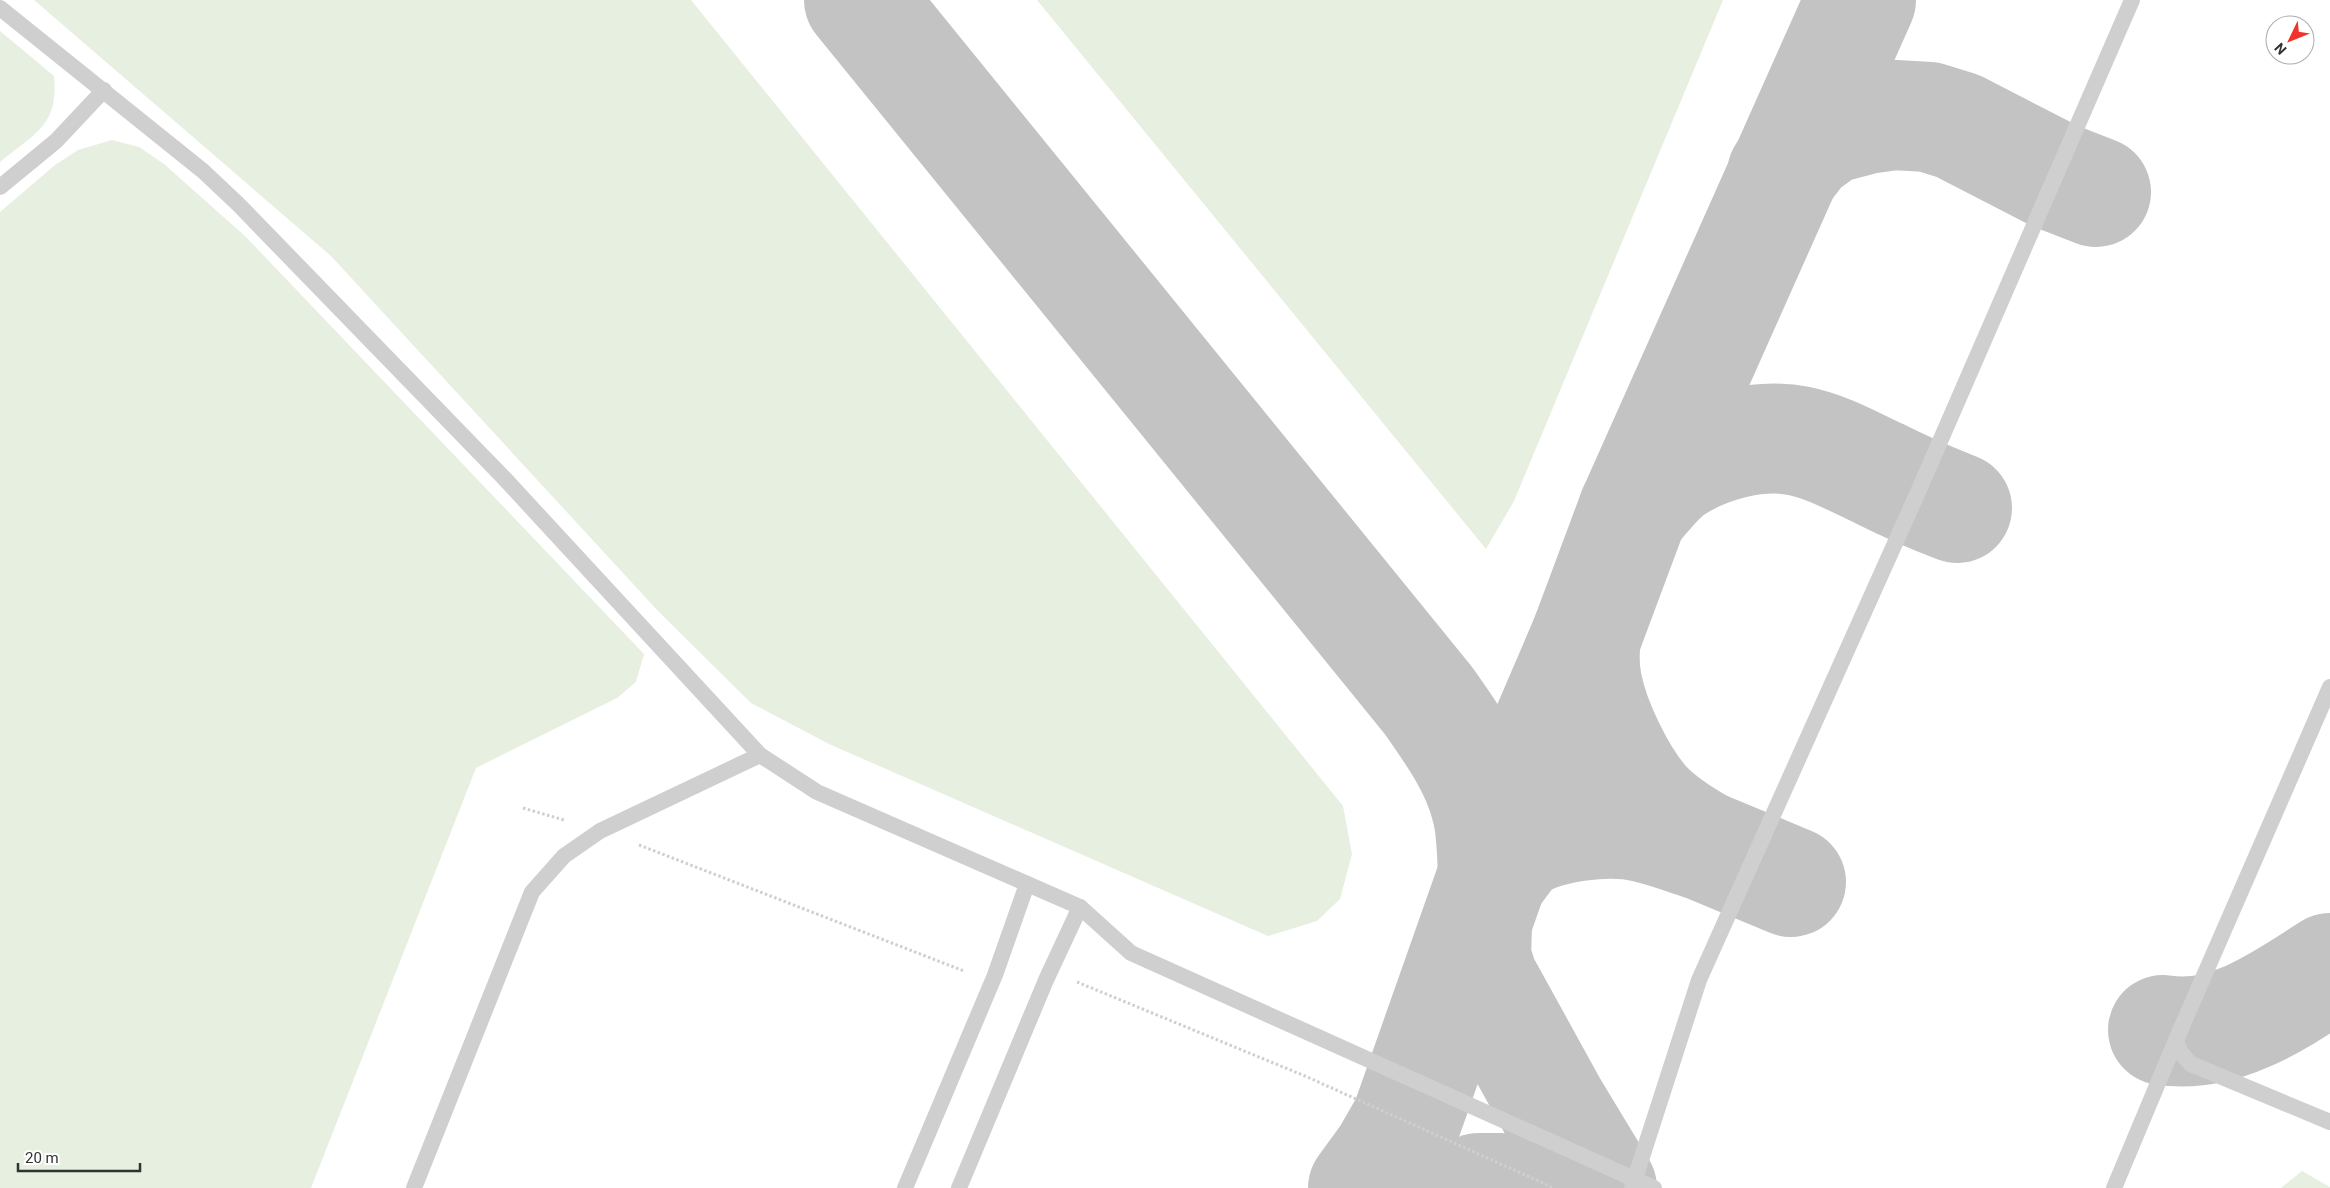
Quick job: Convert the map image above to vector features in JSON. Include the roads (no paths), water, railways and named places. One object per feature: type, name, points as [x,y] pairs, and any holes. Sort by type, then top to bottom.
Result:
[{"type":"lane","points":[[1634,1184],[1699,980],[1914,502],[2132,0]]},
{"type":"lane","points":[[0,8],[204,171],[238,204],[504,478],[760,755],[817,792],[1080,907],[1131,953],[1634,1184],[1654,1188]]},
{"type":"lane","points":[[0,187],[56,141],[104,90]]},
{"type":"lane","points":[[2114,1188],[2176,1040],[2330,687]]},
{"type":"lane","points":[[414,1188],[532,892],[564,856],[600,830],[760,755]]},
{"type":"lane","points":[[905,1188],[995,976],[1027,884]]},
{"type":"lane","points":[[959,1188],[1046,980],[1080,907]]},
{"type":"lane","points":[[2176,1040],[2180,1052],[2191,1064],[2330,1122]]}]
